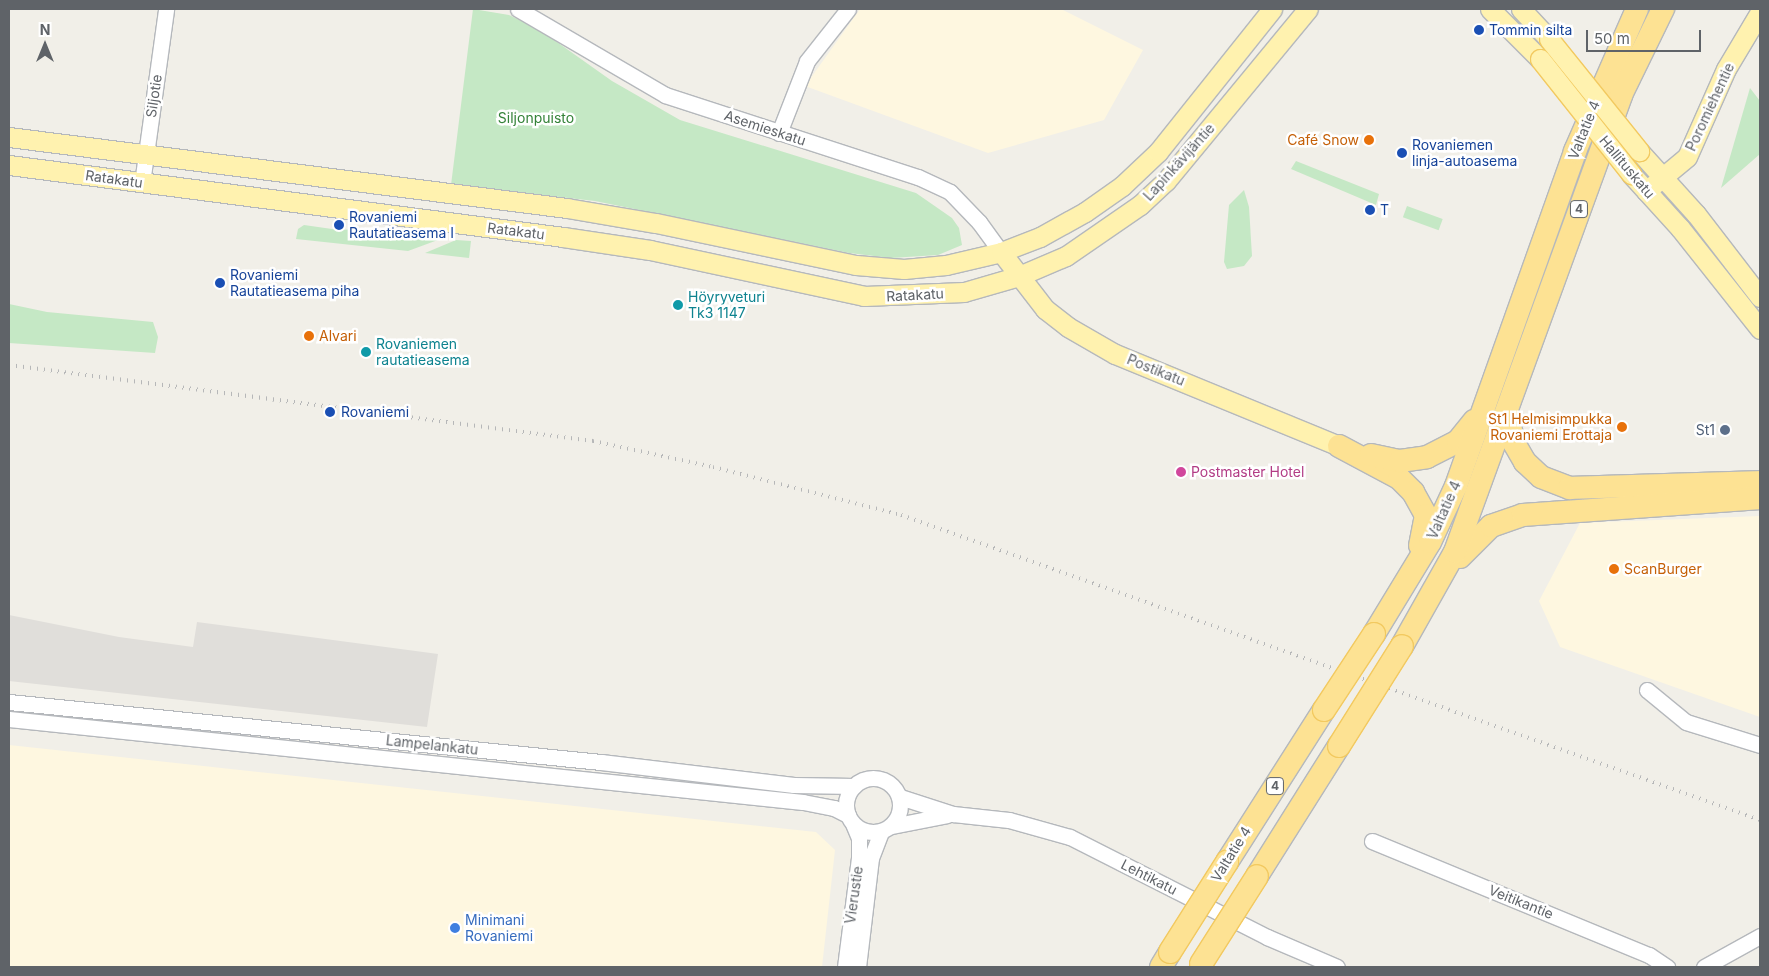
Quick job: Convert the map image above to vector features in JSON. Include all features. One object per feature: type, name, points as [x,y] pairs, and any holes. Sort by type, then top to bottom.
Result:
[{"type":"highway","name":"Valtatie 4","points":[[1166,960],[1374,634],[1430,542],[1456,486],[1575,151],[1637,9]]},
{"type":"highway","name":"Valtatie 4","points":[[1200,966],[1402,646],[1440,581],[1476,501],[1621,95],[1663,9]]},
{"type":"highway","points":[[1339,446],[1400,461],[1427,457],[1458,441],[1482,410]]},
{"type":"highway","points":[[1507,414],[1514,443],[1525,462],[1541,477],[1570,488],[1760,482]]},
{"type":"highway","points":[[1339,446],[1399,478],[1421,503],[1426,515],[1413,569]]},
{"type":"highway","points":[[1440,581],[1480,534],[1502,520],[1523,514],[1760,498]]},
{"type":"main road","name":"Lapinkävijäntie","points":[[1001,252],[1040,237],[1085,212],[1145,165],[1272,9]]},
{"type":"main road","name":"Lapinkävijäntie","points":[[1019,276],[1066,256],[1154,193],[1308,9]]},
{"type":"main road","name":"Hallituskatu","points":[[1490,9],[1540,59],[1631,174],[1760,329]]},
{"type":"main road","name":"Hallituskatu","points":[[1522,9],[1549,39],[1639,151],[1696,214],[1760,297]]},
{"type":"main road","name":"Poromiehentie","points":[[1646,192],[1687,157],[1726,68],[1760,12]]},
{"type":"main road","name":"Ratakatu","points":[[9,137],[576,210],[880,268],[946,265],[1001,252]]},
{"type":"main road","name":"Ratakatu","points":[[9,166],[563,236],[650,250],[864,296],[964,292],[1019,276]]},
{"type":"main road","name":"Postikatu","points":[[1001,252],[1045,309],[1068,328],[1115,354],[1339,446]]},
{"type":"street","name":"Siljotie","points":[[142,183],[166,9]]},
{"type":"street","name":"Asemieskatu","points":[[518,9],[665,95],[918,177],[950,192],[979,222],[1001,252]]},
{"type":"street","points":[[780,133],[807,61],[848,9]]},
{"type":"street","points":[[1647,690],[1686,722],[1760,745]]},
{"type":"street","name":"Lampelankatu","points":[[9,702],[601,762],[794,785],[854,786]]},
{"type":"street","name":"Lampelankatu","points":[[9,719],[803,802],[827,806],[851,819]]},
{"type":"street","points":[[870,778],[881,779],[892,785],[900,797],[899,815],[886,829],[869,832],[851,819],[847,800],[854,786],[870,778]]},
{"type":"street","name":"Lehtikatu","points":[[900,797],[953,814],[1008,820],[1070,837],[1267,937],[1337,967]]},
{"type":"street","name":"Lehtikatu","points":[[886,829],[953,814]]},
{"type":"street","name":"Vierustie","points":[[845,967],[859,857],[859,838],[851,819]]},
{"type":"street","name":"Vierustie","points":[[858,967],[871,858],[886,829]]},
{"type":"street","name":"Veitikantie","points":[[1372,841],[1644,953],[1668,967]]},
{"type":"street","points":[[1704,967],[1760,936]]},
{"type":"shaded area","points":[[860,9],[1061,9],[1143,50],[1104,120],[988,153],[805,86]]},
{"type":"shaded area","points":[[1760,516],[1760,717],[1560,647],[1539,601],[1580,523]]},
{"type":"shaded area","points":[[9,615],[119,637],[193,647],[197,622],[438,654],[427,727],[9,681]]},
{"type":"shaded area","points":[[9,745],[816,832],[835,850],[822,967],[9,967]]},
{"type":"green space","name":"Siljonpuisto","points":[[473,9],[509,15],[540,30],[612,81],[680,120],[916,193],[952,218],[959,228],[962,245],[938,255],[891,258],[849,253],[595,201],[451,185]]},
{"type":"green space","points":[[1750,88],[1760,101],[1760,154],[1721,188]]},
{"type":"green space","points":[[1296,161],[1379,194],[1376,205],[1291,169]]},
{"type":"green space","points":[[1244,190],[1249,207],[1252,256],[1244,266],[1227,269],[1224,262],[1229,205]]},
{"type":"green space","points":[[1407,206],[1443,219],[1439,230],[1403,217]]},
{"type":"green space","points":[[304,225],[339,230],[377,228],[446,237],[408,251],[296,239],[298,229]]},
{"type":"green space","points":[[456,240],[471,241],[469,258],[425,253]]},
{"type":"green space","points":[[9,304],[47,312],[153,322],[158,337],[155,353],[9,343]]},
{"type":"railway","points":[[9,365],[593,441],[713,467],[901,515],[1760,820]]},
{"type":"place","name":"Tommin silta","points":[[1479,30]]},
{"type":"place","name":"Café Snow","points":[[1369,140]]},
{"type":"place","name":"Rovaniemen linja-autoasema","points":[[1402,153]]},
{"type":"place","name":"T","points":[[1370,210]]},
{"type":"place","name":"Rovaniemi Rautatieasema I","points":[[339,225]]},
{"type":"place","name":"Rovaniemi Rautatieasema piha","points":[[220,283]]},
{"type":"place","name":"Höyryveturi Tk3 1147","points":[[678,305]]},
{"type":"place","name":"Alvari","points":[[309,336]]},
{"type":"place","name":"Rovaniemen rautatieasema","points":[[366,352]]},
{"type":"place","name":"Rovaniemi","points":[[330,412]]},
{"type":"place","name":"St1 Helmisimpukka Rovaniemi Erottaja","points":[[1622,427]]},
{"type":"place","name":"St1","points":[[1725,430]]},
{"type":"place","name":"Postmaster Hotel","points":[[1181,472]]},
{"type":"place","name":"ScanBurger","points":[[1614,569]]},
{"type":"place","name":"Minimani Rovaniemi","points":[[455,928]]}]
